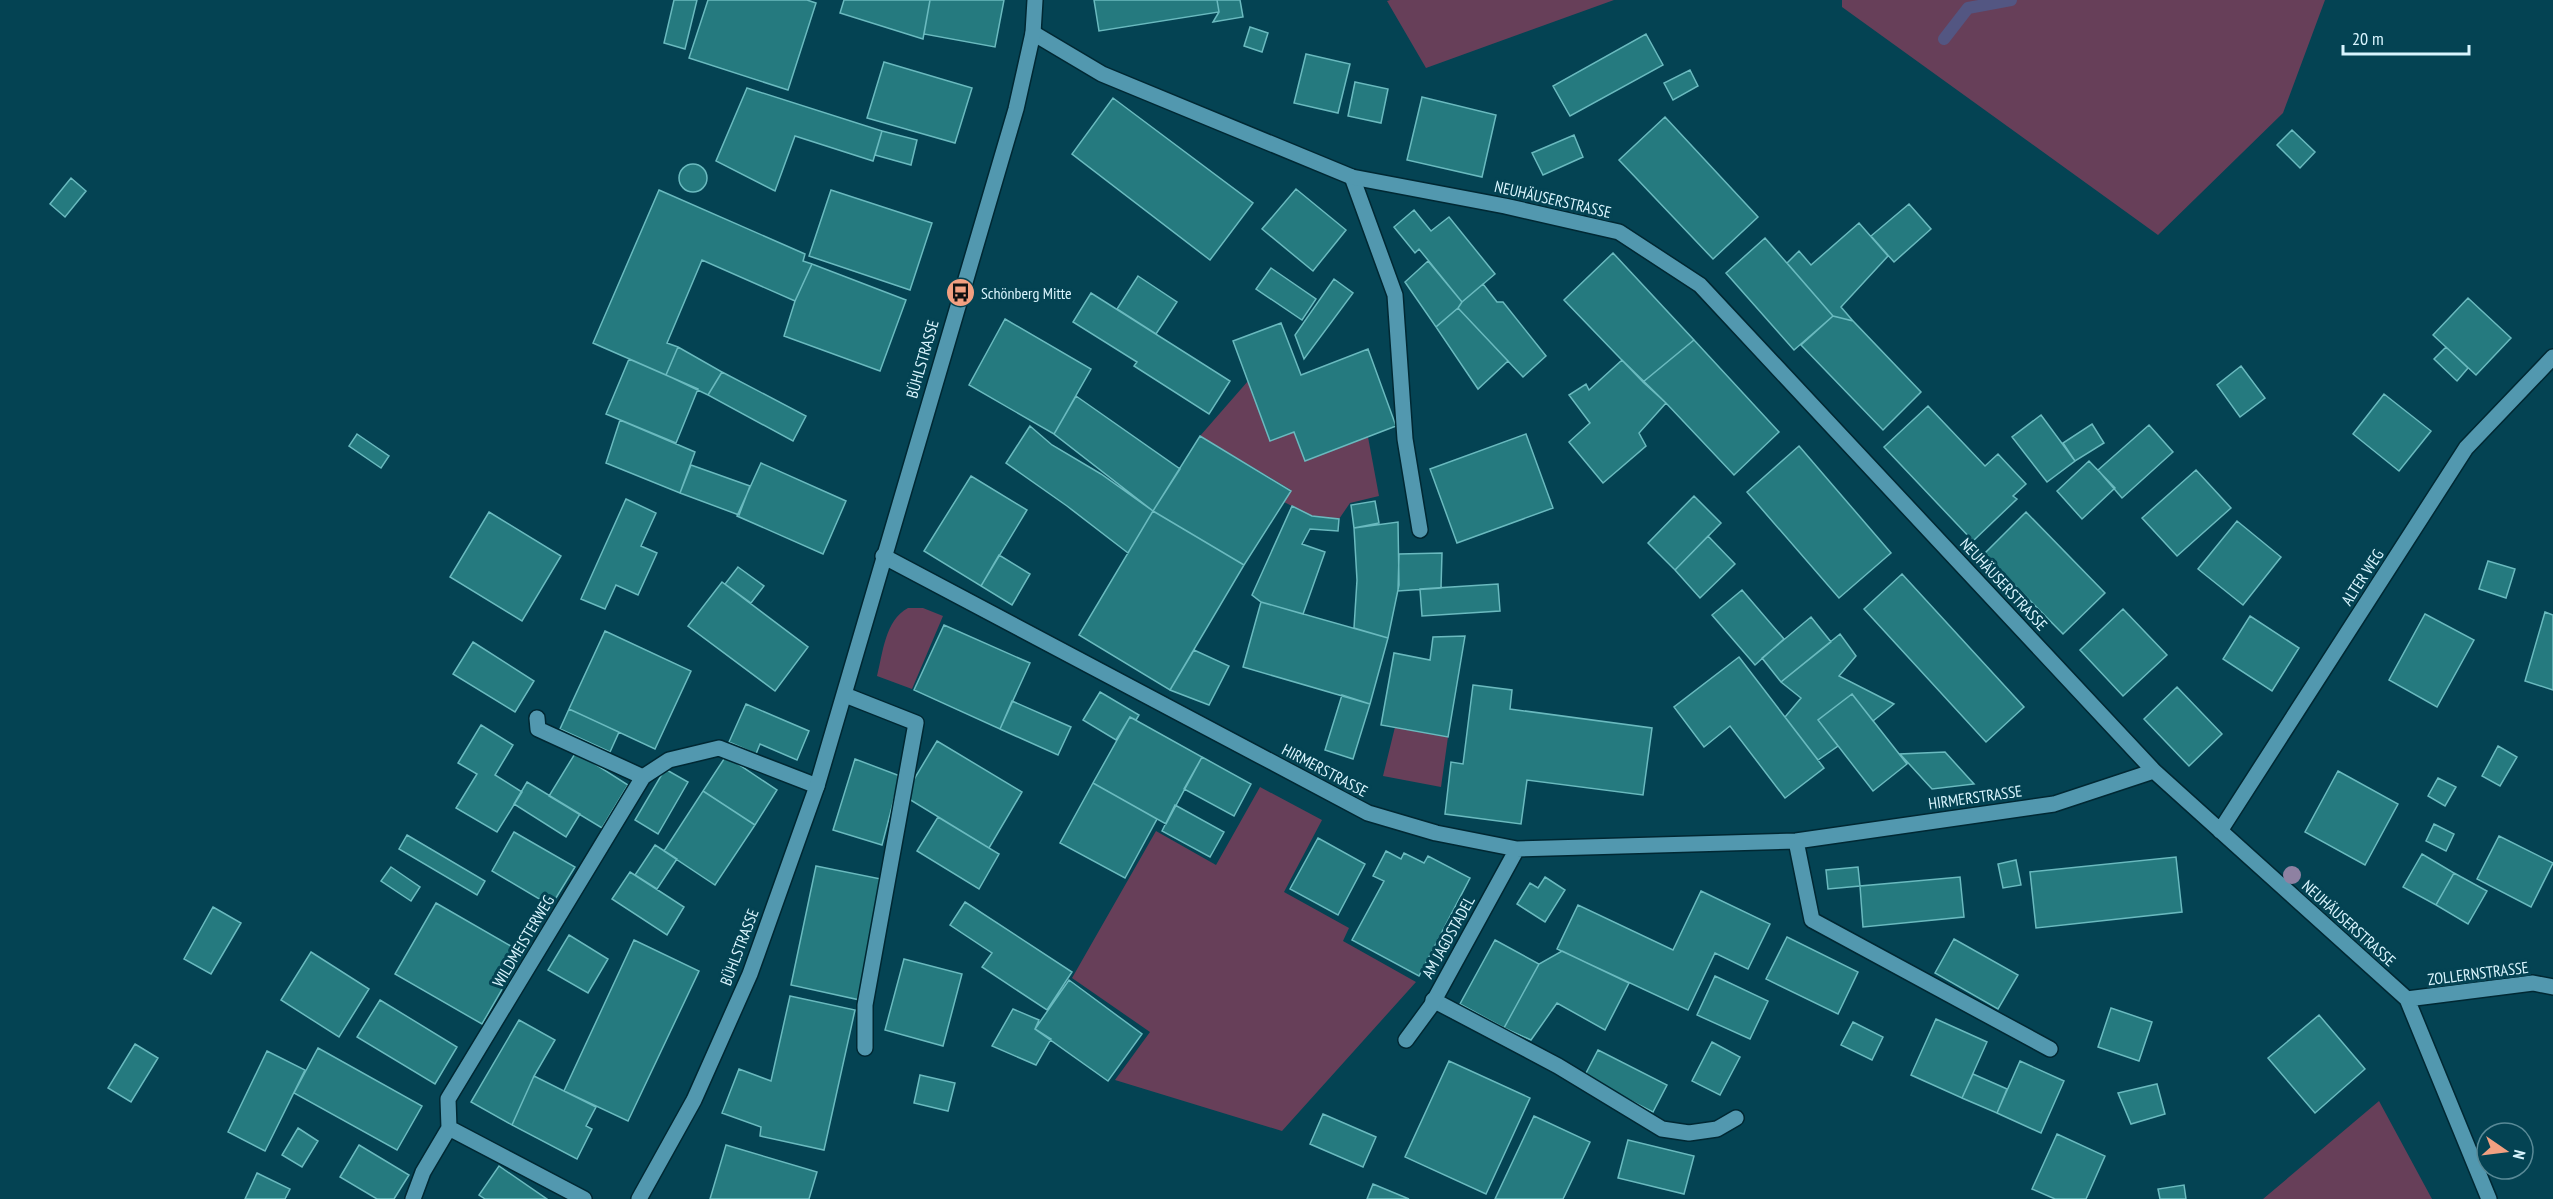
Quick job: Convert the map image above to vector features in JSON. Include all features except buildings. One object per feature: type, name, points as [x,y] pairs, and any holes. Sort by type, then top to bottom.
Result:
[{"type":"street","name":"BÜHLSTRASSE","points":[[639,1199],[694,1100],[750,974],[817,786],[1016,109],[1034,33],[1035,0]]},
{"type":"street","name":"NEUHÄUSERSTRASSE","points":[[1034,33],[1102,74],[1352,177],[1505,206],[1619,232],[1700,285],[2154,771],[2407,999],[2489,1199]]},
{"type":"street","points":[[1352,177],[1395,295],[1406,440],[1420,530]]},
{"type":"street","name":"ALTER WEG","points":[[2220,831],[2466,448],[2553,357]]},
{"type":"street","name":"HIRMERSTRASSE","points":[[883,556],[1368,813],[1436,833],[1517,849],[1796,841],[2055,804],[2154,771]]},
{"type":"street","points":[[844,695],[916,723],[865,1005],[865,1048]]},
{"type":"street","points":[[537,718],[538,729],[643,777]]},
{"type":"street","name":"WILDMEISTERWEG","points":[[449,1128],[448,1099],[643,777],[669,760],[719,748],[817,786]]},
{"type":"street","points":[[1796,841],[1812,920],[2050,1049]]},
{"type":"street","name":"AM JAGDSTADEL","points":[[1406,1040],[1434,1000],[1517,849]]},
{"type":"street","name":"ZOLLERNSTRASSE","points":[[2407,999],[2533,983],[2553,987]]},
{"type":"street","points":[[1434,1000],[1558,1066],[1662,1129],[1689,1134],[1717,1129],[1736,1118]]},
{"type":"street","points":[[412,1199],[423,1172],[449,1128],[584,1199]]},
{"type":"shaded area","points":[[1614,0],[1426,68],[1387,1]]},
{"type":"shaded area","points":[[1842,0],[2325,0],[2283,113],[2158,235],[1842,7]]},
{"type":"shaded area","points":[[1248,381],[1270,441],[1294,432],[1305,461],[1368,437],[1379,496],[1350,503],[1339,519],[1312,516],[1284,502],[1291,490],[1200,436]]},
{"type":"shaded area","points":[[908,608],[923,608],[943,616],[912,689],[877,676],[886,638],[894,620]]},
{"type":"shaded area","points":[[1395,727],[1448,737],[1441,787],[1383,776]]},
{"type":"shaded area","points":[[1260,787],[1322,820],[1284,892],[1349,928],[1343,941],[1416,982],[1282,1131],[1115,1080],[1150,1032],[1072,978],[1156,831],[1216,865]]},
{"type":"shaded area","points":[[2379,1101],[2432,1199],[2263,1199]]},
{"type":"waterway","points":[[1944,39],[1968,8],[2011,0]]},
{"type":"place","name":"Schönberg Mitte","points":[[960,293]]}]
